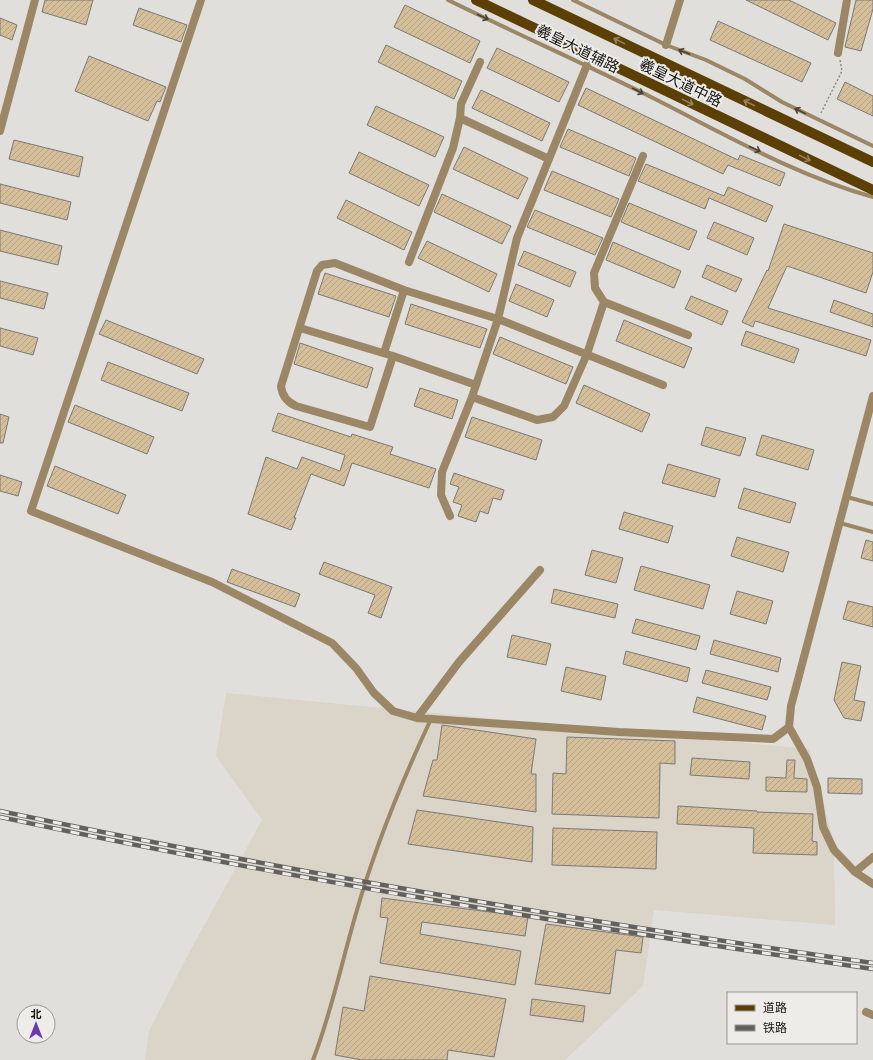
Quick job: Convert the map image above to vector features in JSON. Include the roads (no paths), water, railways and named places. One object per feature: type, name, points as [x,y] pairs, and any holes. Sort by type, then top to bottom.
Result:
[{"type":"main road","name":"羲皇大道中路","points":[[476,0],[589,60],[873,190]]},
{"type":"main road","name":"羲皇大道中路","points":[[533,0],[873,162]]},
{"type":"street","points":[[0,131],[35,0]]},
{"type":"street","points":[[201,0],[31,511],[212,582],[332,643],[356,668],[374,693],[393,711],[416,718],[619,732],[773,739],[788,727]]},
{"type":"street","points":[[666,45],[680,0]]},
{"type":"street","points":[[838,52],[848,0]]},
{"type":"street","points":[[450,516],[441,495],[442,472],[472,397],[498,319],[517,238],[589,60]]},
{"type":"street","points":[[409,262],[453,148],[460,118],[461,104],[480,62]]},
{"type":"street","points":[[460,118],[549,158]]},
{"type":"street","points":[[643,156],[594,273],[595,288],[604,302],[688,335]]},
{"type":"street","points":[[393,356],[370,427],[296,406],[285,398],[281,386],[317,271],[326,263],[335,262],[404,290],[498,319],[664,385]]},
{"type":"street","points":[[384,353],[404,290]]},
{"type":"street","points":[[472,397],[532,419],[548,419],[557,414],[564,406],[587,354],[604,302]]},
{"type":"street","points":[[300,328],[384,353],[476,384]]},
{"type":"street","points":[[873,396],[791,706],[788,727],[807,759],[817,787],[823,827],[834,850],[855,872],[873,884]]},
{"type":"street","points":[[416,718],[459,662],[540,570]]},
{"type":"street","points":[[855,872],[873,857]]},
{"type":"lane","name":"羲皇大道辅路","points":[[448,0],[589,60],[741,143],[839,188],[873,197]]},
{"type":"lane","points":[[573,0],[666,45],[706,60],[745,79],[782,102],[873,146]]},
{"type":"lane","points":[[846,497],[873,504]]},
{"type":"lane","points":[[840,523],[873,532]]},
{"type":"lane","points":[[313,1060],[328,1018],[355,916],[379,843],[403,780],[431,718]]},
{"type":"railway","points":[[0,811],[217,855],[544,913],[873,963]]},
{"type":"railway","points":[[0,817],[217,861],[435,900],[545,919],[873,969]]}]
